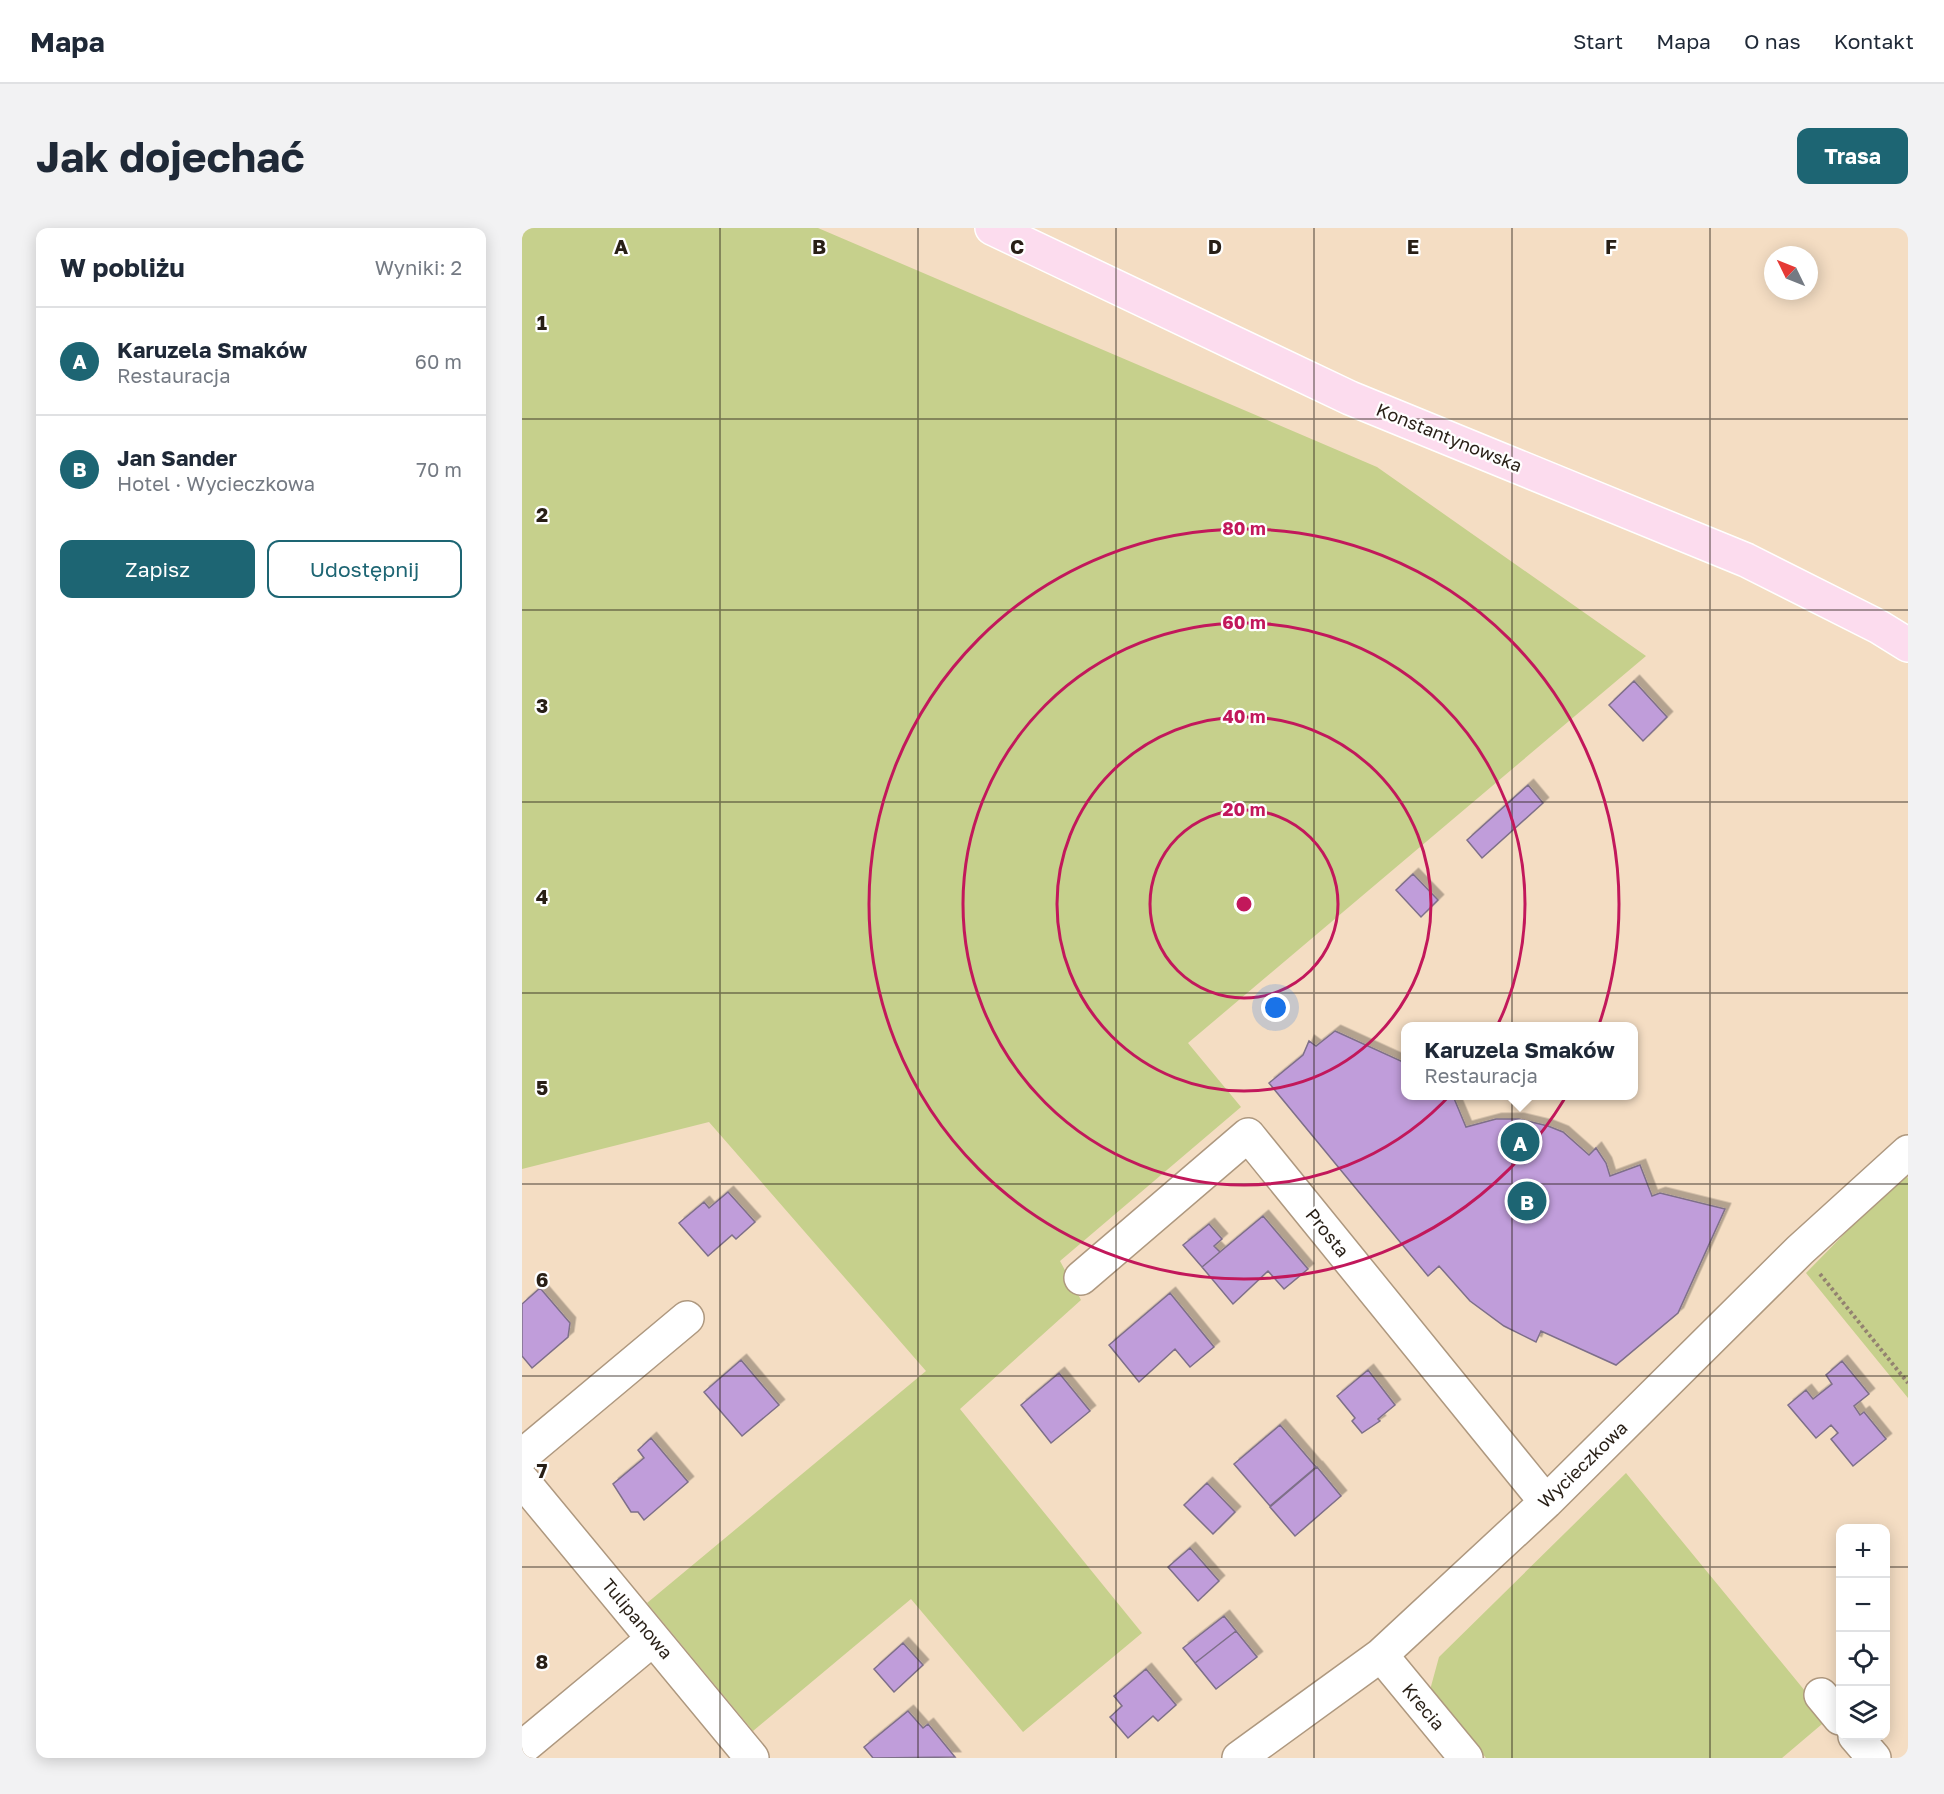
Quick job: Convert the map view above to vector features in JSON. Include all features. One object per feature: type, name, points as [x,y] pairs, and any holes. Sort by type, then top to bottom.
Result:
[{"type":"main road","name":"Konstantynowska","points":[[992,228],[1350,398],[1746,560],[1879,627],[1908,645]]},
{"type":"street","name":"Prosta","points":[[1081,1278],[1248,1135],[1546,1502]]},
{"type":"street","name":"Wycieczkowa","points":[[1239,1758],[1381,1655],[1546,1502],[1800,1250],[1908,1152]]},
{"type":"street","points":[[522,1456],[687,1318]]},
{"type":"street","name":"Tulipanowa","points":[[522,1480],[752,1758]]},
{"type":"street","points":[[522,1748],[653,1639]]},
{"type":"street","name":"Krecia","points":[[1381,1655],[1466,1758]]},
{"type":"street","points":[[1858,1740],[1874,1758]]},
{"type":"path","points":[[1800,1250],[1908,1383]]},
{"type":"green space","points":[[522,228],[818,228],[1377,467],[1646,656],[1188,1043],[1241,1107],[1060,1261],[1081,1300],[960,1409],[1142,1633],[1023,1732],[911,1599],[753,1731],[647,1603],[926,1371],[709,1122],[522,1169]]},
{"type":"green space","points":[[1904,1173],[1908,1178],[1908,1398],[1806,1273]]},
{"type":"green space","points":[[1626,1473],[1828,1719],[1782,1758],[1486,1758],[1430,1690],[1439,1657]]},
{"type":"building","points":[[1634,681],[1667,717],[1643,741],[1609,705]]},
{"type":"building","points":[[1528,785],[1543,803],[1482,858],[1467,840]]},
{"type":"building","points":[[1413,874],[1438,900],[1421,917],[1396,890]]},
{"type":"building","points":[[1335,1031],[1401,1061],[1401,1100],[1455,1100],[1466,1127],[1496,1119],[1519,1119],[1548,1126],[1563,1132],[1589,1155],[1596,1148],[1606,1163],[1610,1176],[1640,1165],[1652,1196],[1660,1193],[1725,1209],[1678,1313],[1616,1365],[1541,1331],[1536,1342],[1504,1326],[1470,1301],[1439,1266],[1428,1276],[1269,1083],[1303,1055],[1309,1041],[1316,1046]]},
{"type":"building","points":[[728,1192],[755,1222],[736,1239],[732,1235],[708,1256],[679,1223],[704,1202],[709,1208]]},
{"type":"building","points":[[1263,1216],[1308,1269],[1284,1289],[1268,1271],[1233,1304],[1202,1267]]},
{"type":"building","points":[[1209,1224],[1222,1239],[1214,1246],[1220,1252],[1202,1267],[1183,1245]]},
{"type":"building","points":[[540,1288],[570,1323],[568,1337],[532,1368],[522,1356],[522,1304]]},
{"type":"building","points":[[1170,1293],[1214,1347],[1190,1367],[1175,1349],[1139,1382],[1109,1345]]},
{"type":"building","points":[[741,1360],[779,1405],[742,1436],[704,1392]]},
{"type":"building","points":[[1842,1361],[1869,1394],[1854,1406],[1860,1415],[1864,1412],[1886,1439],[1853,1466],[1831,1439],[1838,1433],[1831,1425],[1816,1438],[1788,1405],[1806,1390],[1813,1399],[1832,1384],[1826,1375]]},
{"type":"building","points":[[1368,1370],[1395,1405],[1378,1419],[1380,1421],[1362,1433],[1352,1421],[1355,1418],[1337,1396]]},
{"type":"building","points":[[1059,1373],[1090,1411],[1051,1443],[1021,1405]]},
{"type":"building","points":[[1280,1425],[1316,1467],[1270,1506],[1234,1464]]},
{"type":"building","points":[[651,1438],[688,1482],[644,1520],[638,1512],[631,1512],[613,1484],[644,1458],[638,1450]]},
{"type":"building","points":[[1317,1467],[1341,1496],[1295,1536],[1270,1507]]},
{"type":"building","points":[[1207,1483],[1235,1512],[1213,1534],[1184,1505]]},
{"type":"building","points":[[1190,1548],[1219,1581],[1198,1601],[1168,1567]]},
{"type":"building","points":[[1224,1616],[1236,1631],[1195,1663],[1183,1648]]},
{"type":"building","points":[[1236,1631],[1257,1657],[1216,1689],[1195,1663]]},
{"type":"building","points":[[903,1643],[923,1665],[894,1692],[874,1669]]},
{"type":"building","points":[[1146,1669],[1176,1705],[1158,1721],[1153,1716],[1128,1738],[1110,1717],[1122,1706],[1114,1696]]},
{"type":"building","points":[[908,1711],[923,1728],[928,1724],[955,1757],[873,1758],[864,1747]]},
{"type":"place","name":"Karuzela Smaków","points":[[1520,1142]]},
{"type":"place","name":"Jan Sander","points":[[1527,1201]]}]
